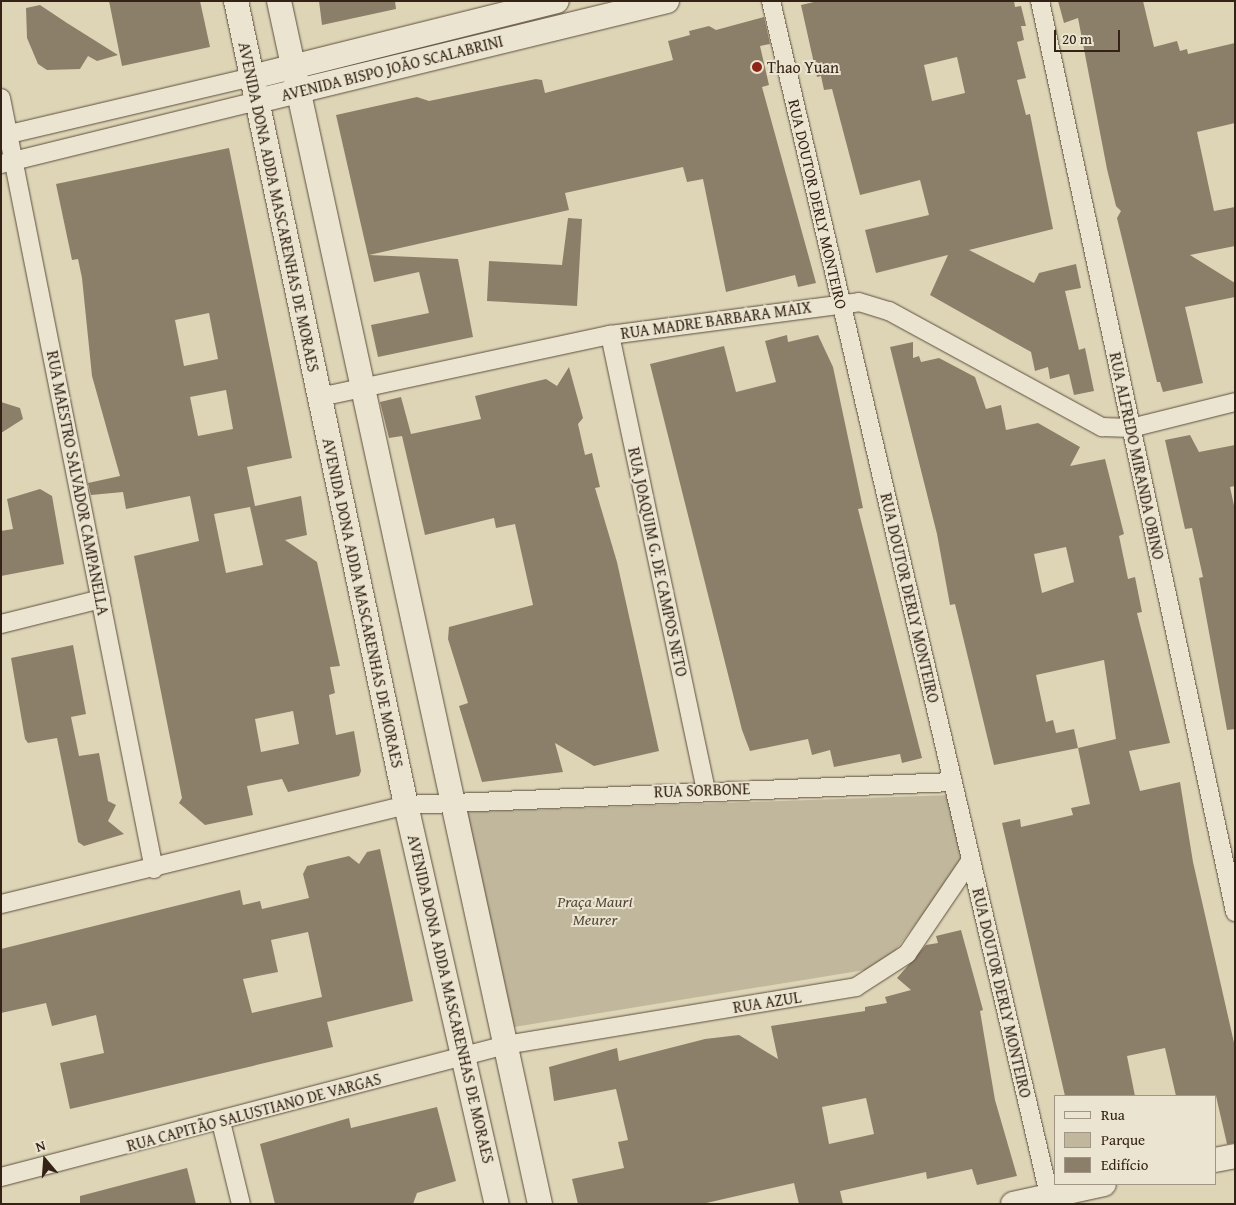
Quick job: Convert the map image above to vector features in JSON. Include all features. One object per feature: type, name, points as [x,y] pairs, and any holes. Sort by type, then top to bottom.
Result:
[{"type":"main road","name":"AVENIDA DONA ADDA MASCARENHAS DE MORAES","points":[[236,1],[406,805],[497,1204]]},
{"type":"main road","points":[[279,1],[450,801],[540,1204]]},
{"type":"main road","name":"AVENIDA BISPO JOÃO SCALABRINI","points":[[252,77],[557,1]]},
{"type":"main road","name":"AVENIDA BISPO JOÃO SCALABRINI","points":[[257,101],[667,1]]},
{"type":"main road","points":[[1216,1160],[1235,1156]]},
{"type":"main road","points":[[1013,1204],[1099,1185]]},
{"type":"street","name":"RUA DOUTOR DERLY MONTEIRO","points":[[771,1],[1049,1195]]},
{"type":"street","name":"RUA ALFREDO MIRANDA OBINO","points":[[1040,1],[1235,912]]},
{"type":"street","name":"AVENIDA BISPO JOÃO SCALABRINI","points":[[5,135],[252,77]]},
{"type":"street","name":"RUA MAESTRO SALVADOR CAMPANELLA","points":[[1,98],[8,163],[101,599],[154,869]]},
{"type":"street","name":"AVENIDA BISPO JOÃO SCALABRINI","points":[[8,163],[257,101]]},
{"type":"street","name":"RUA MADRE BARBARA MAIX","points":[[320,398],[610,334],[842,303],[882,308],[1102,427],[1131,428],[1235,402]]},
{"type":"street","name":"RUA JOAQUIM G. DE CAMPOS NETO","points":[[610,334],[706,789]]},
{"type":"street","points":[[1,624],[101,599]]},
{"type":"street","name":"RUA SORBONE","points":[[450,801],[706,789],[953,782]]},
{"type":"street","points":[[1,904],[154,869],[406,805],[450,801]]},
{"type":"street","name":"RUA AZUL","points":[[506,1045],[856,987],[907,954],[971,860]]},
{"type":"street","name":"RUA CAPITÃO SALUSTIANO DE VARGAS","points":[[1,1177],[222,1122],[506,1045]]},
{"type":"street","points":[[222,1122],[240,1204]]},
{"type":"green space","name":"Praça Mauri Meurer","points":[[951,795],[966,857],[883,967],[514,1027],[467,812]]},
{"type":"building","points":[[109,1],[200,1],[210,47],[122,66]]},
{"type":"building","points":[[319,1],[395,1],[396,9],[322,25]]},
{"type":"building","points":[[818,1],[1014,1],[1015,7],[1021,6],[1026,26],[1021,26],[1024,40],[1017,42],[1026,78],[1017,80],[1026,115],[1030,114],[1053,229],[969,250],[1034,283],[1039,273],[1076,264],[1081,288],[1065,291],[1079,350],[1085,348],[1094,391],[1074,395],[1069,374],[1050,379],[1048,367],[1035,371],[1031,352],[930,295],[948,255],[876,273],[865,230],[929,215],[920,180],[860,195],[832,89],[824,90],[821,76],[817,77],[801,5]],"holes":[[[957,57],[965,93],[932,101],[924,65]]]},
{"type":"building","points":[[1058,1],[1143,1],[1154,47],[1177,41],[1180,51],[1187,49],[1188,54],[1235,43],[1235,123],[1197,132],[1214,211],[1235,207],[1235,246],[1190,255],[1235,283],[1235,297],[1185,307],[1203,383],[1163,392],[1160,382],[1157,382],[1117,218],[1121,211],[1116,206],[1107,169],[1078,18],[1064,23]]},
{"type":"building","points":[[40,5],[118,55],[97,61],[88,56],[80,69],[47,70],[38,64],[27,38],[26,8]]},
{"type":"building","points":[[764,17],[770,44],[760,46],[769,85],[762,87],[816,283],[798,287],[795,275],[726,292],[703,179],[687,182],[683,167],[565,193],[569,210],[369,255],[458,259],[473,337],[378,357],[371,325],[429,313],[419,272],[374,282],[336,115],[417,97],[429,101],[536,79],[542,80],[545,93],[673,60],[668,41],[690,35],[689,31],[709,26],[716,30]]},
{"type":"building","points":[[229,148],[292,458],[247,467],[255,506],[301,496],[307,535],[285,540],[317,562],[340,666],[330,667],[335,693],[329,695],[336,735],[354,731],[361,771],[359,776],[288,792],[282,779],[247,786],[253,815],[205,825],[179,803],[182,798],[134,556],[199,541],[190,496],[126,509],[123,492],[91,495],[88,483],[120,476],[92,376],[82,278],[78,259],[72,260],[56,184]],"holes":[[[209,313],[218,359],[184,366],[175,320]],[[226,390],[233,429],[198,436],[190,397]],[[250,507],[263,565],[226,573],[214,514]],[[293,711],[299,744],[261,752],[255,719]]]},
{"type":"building","points":[[568,218],[582,219],[577,306],[487,301],[489,261],[562,265]]},
{"type":"building","points":[[787,335],[788,342],[818,335],[833,367],[863,508],[858,509],[922,758],[902,763],[900,754],[834,767],[830,750],[812,755],[808,739],[750,751],[742,730],[650,364],[724,346],[736,392],[776,382],[765,341]]},
{"type":"building","points":[[913,342],[913,358],[919,356],[921,362],[939,358],[975,377],[986,409],[1001,405],[1006,430],[1038,423],[1080,447],[1070,466],[1105,459],[1124,534],[1119,536],[1128,579],[1135,577],[1142,612],[1137,613],[1170,743],[1129,751],[1140,791],[1180,782],[1193,862],[1235,1047],[1235,1143],[1227,1144],[1216,1095],[1176,1095],[1165,1048],[1127,1056],[1135,1095],[1065,1095],[1002,823],[1020,819],[1021,827],[1073,815],[1071,808],[1090,804],[1078,748],[994,765],[955,604],[950,605],[937,534],[890,347]],"holes":[[[1066,547],[1074,582],[1042,593],[1034,554]],[[1104,660],[1116,739],[1078,748],[1074,729],[1056,733],[1053,720],[1046,722],[1036,675]]]},
{"type":"building","points":[[569,367],[583,418],[578,424],[585,455],[592,453],[600,487],[595,488],[617,562],[659,751],[594,766],[555,743],[563,772],[482,782],[459,706],[468,703],[448,639],[449,627],[533,605],[515,524],[496,528],[494,518],[425,535],[402,436],[389,438],[380,402],[401,397],[411,434],[481,419],[475,396],[546,379],[557,386]]},
{"type":"building","points":[[1,402],[20,408],[23,419],[1,433]]},
{"type":"building","points":[[1190,435],[1199,452],[1235,445],[1235,486],[1230,487],[1235,510],[1235,729],[1227,730],[1199,578],[1203,577],[1192,528],[1185,529],[1165,440]]},
{"type":"building","points":[[40,489],[52,496],[64,564],[1,576],[1,531],[13,529],[7,499]]},
{"type":"building","points":[[73,645],[86,714],[71,717],[79,756],[99,753],[108,801],[116,805],[108,821],[124,834],[84,846],[78,842],[57,738],[28,743],[25,739],[11,658]]},
{"type":"building","points":[[380,849],[413,1001],[327,1022],[333,1047],[70,1109],[60,1063],[104,1053],[96,1015],[52,1026],[46,1003],[1,1013],[1,949],[240,890],[243,905],[260,901],[262,909],[309,898],[303,874],[307,866],[349,856],[359,864],[367,852]],"holes":[[[308,932],[322,997],[252,1013],[243,979],[278,972],[271,940]]]},
{"type":"building","points":[[961,930],[983,1010],[980,1011],[995,1100],[1017,1176],[977,1185],[972,1169],[927,1179],[926,1172],[840,1191],[843,1204],[799,1204],[794,1183],[702,1204],[578,1204],[572,1179],[624,1168],[618,1142],[628,1140],[616,1089],[554,1101],[549,1067],[617,1048],[619,1061],[705,1039],[739,1035],[778,1059],[771,1026],[865,1011],[865,1007],[887,1003],[885,997],[911,990],[897,978],[926,945],[938,943],[936,936]],"holes":[[[866,1098],[874,1134],[829,1144],[822,1107]]]},
{"type":"building","points":[[437,1107],[456,1181],[417,1193],[413,1204],[275,1204],[260,1144],[349,1118],[351,1128]]},
{"type":"building","points":[[187,1168],[196,1204],[80,1204],[80,1196]]},
{"type":"place","name":"Thao Yuan","points":[[757,67]]}]
